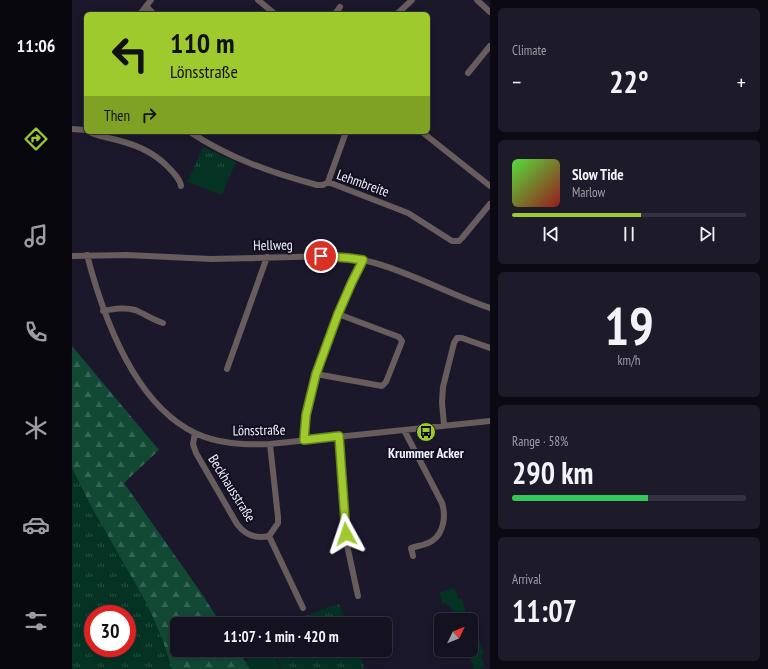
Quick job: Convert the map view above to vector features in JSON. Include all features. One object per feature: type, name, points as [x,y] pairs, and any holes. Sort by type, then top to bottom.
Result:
[{"type":"street","points":[[142,12],[151,0]]},
{"type":"street","points":[[258,0],[273,12]]},
{"type":"street","points":[[399,12],[412,0]]},
{"type":"street","points":[[477,0],[490,12]]},
{"type":"street","points":[[146,6],[152,12]]},
{"type":"street","points":[[337,12],[340,8]]},
{"type":"street","points":[[468,72],[490,46]]},
{"type":"street","points":[[72,129],[84,129]]},
{"type":"street","points":[[102,134],[149,151],[170,169],[181,186]]},
{"type":"street","name":"Lehmbreite","points":[[193,134],[230,155],[254,166],[317,185],[323,185],[328,182],[408,213],[452,241],[459,241],[490,204]]},
{"type":"street","points":[[328,182],[345,134]]},
{"type":"street","points":[[425,134],[490,186]]},
{"type":"street","name":"Hellweg","points":[[72,256],[87,255],[211,259],[332,256],[363,260],[393,270],[490,308]]},
{"type":"street","name":"Lönsstraße","points":[[87,255],[103,311],[121,351],[144,387],[165,412],[195,433],[208,438],[235,444],[270,444],[490,421]]},
{"type":"street","points":[[227,369],[267,257]]},
{"type":"street","points":[[304,440],[306,415],[316,374],[338,314],[363,260]]},
{"type":"street","points":[[103,311],[122,308],[133,310],[154,321],[163,323]]},
{"type":"street","points":[[316,374],[382,386],[386,382],[401,344],[402,341],[399,337],[338,314]]},
{"type":"street","points":[[444,425],[442,402],[443,387],[454,343],[457,338],[462,338],[490,348]]},
{"type":"street","points":[[404,430],[442,504],[445,514],[441,530],[437,536],[432,541],[411,548],[413,556]]},
{"type":"street","name":"Beckhausstraße","points":[[195,433],[193,444],[196,453],[241,530],[254,536],[269,536],[278,523],[270,444]]},
{"type":"street","points":[[339,436],[347,545],[358,596]]},
{"type":"street","points":[[269,536],[302,608]]},
{"type":"green space","points":[[203,147],[236,162],[228,180],[194,167]]},
{"type":"green space","points":[[194,167],[228,180],[222,195],[187,182]]},
{"type":"green space","points":[[72,346],[159,450],[124,483],[217,617],[170,617],[170,657],[242,657],[250,669],[72,669]]},
{"type":"green space","points":[[72,468],[91,506],[147,604],[162,638],[172,669],[72,669]]},
{"type":"green space","points":[[454,588],[459,599],[462,599],[467,613],[453,613],[450,605],[447,606],[446,603],[443,604],[439,593]]},
{"type":"green space","points":[[339,604],[344,617],[302,617]]},
{"type":"green space","points":[[478,638],[484,654],[481,656],[485,668],[474,669],[470,657],[478,657]]},
{"type":"green space","points":[[249,657],[275,657],[281,669],[250,669],[246,662]]},
{"type":"green space","points":[[276,657],[361,657],[365,669],[282,669]]},
{"type":"place","name":"Krummer Acker","points":[[426,432]]},
{"type":"route","points":[[321,256],[363,260],[338,314],[316,374],[306,415],[304,440],[339,436],[346,534]]}]
